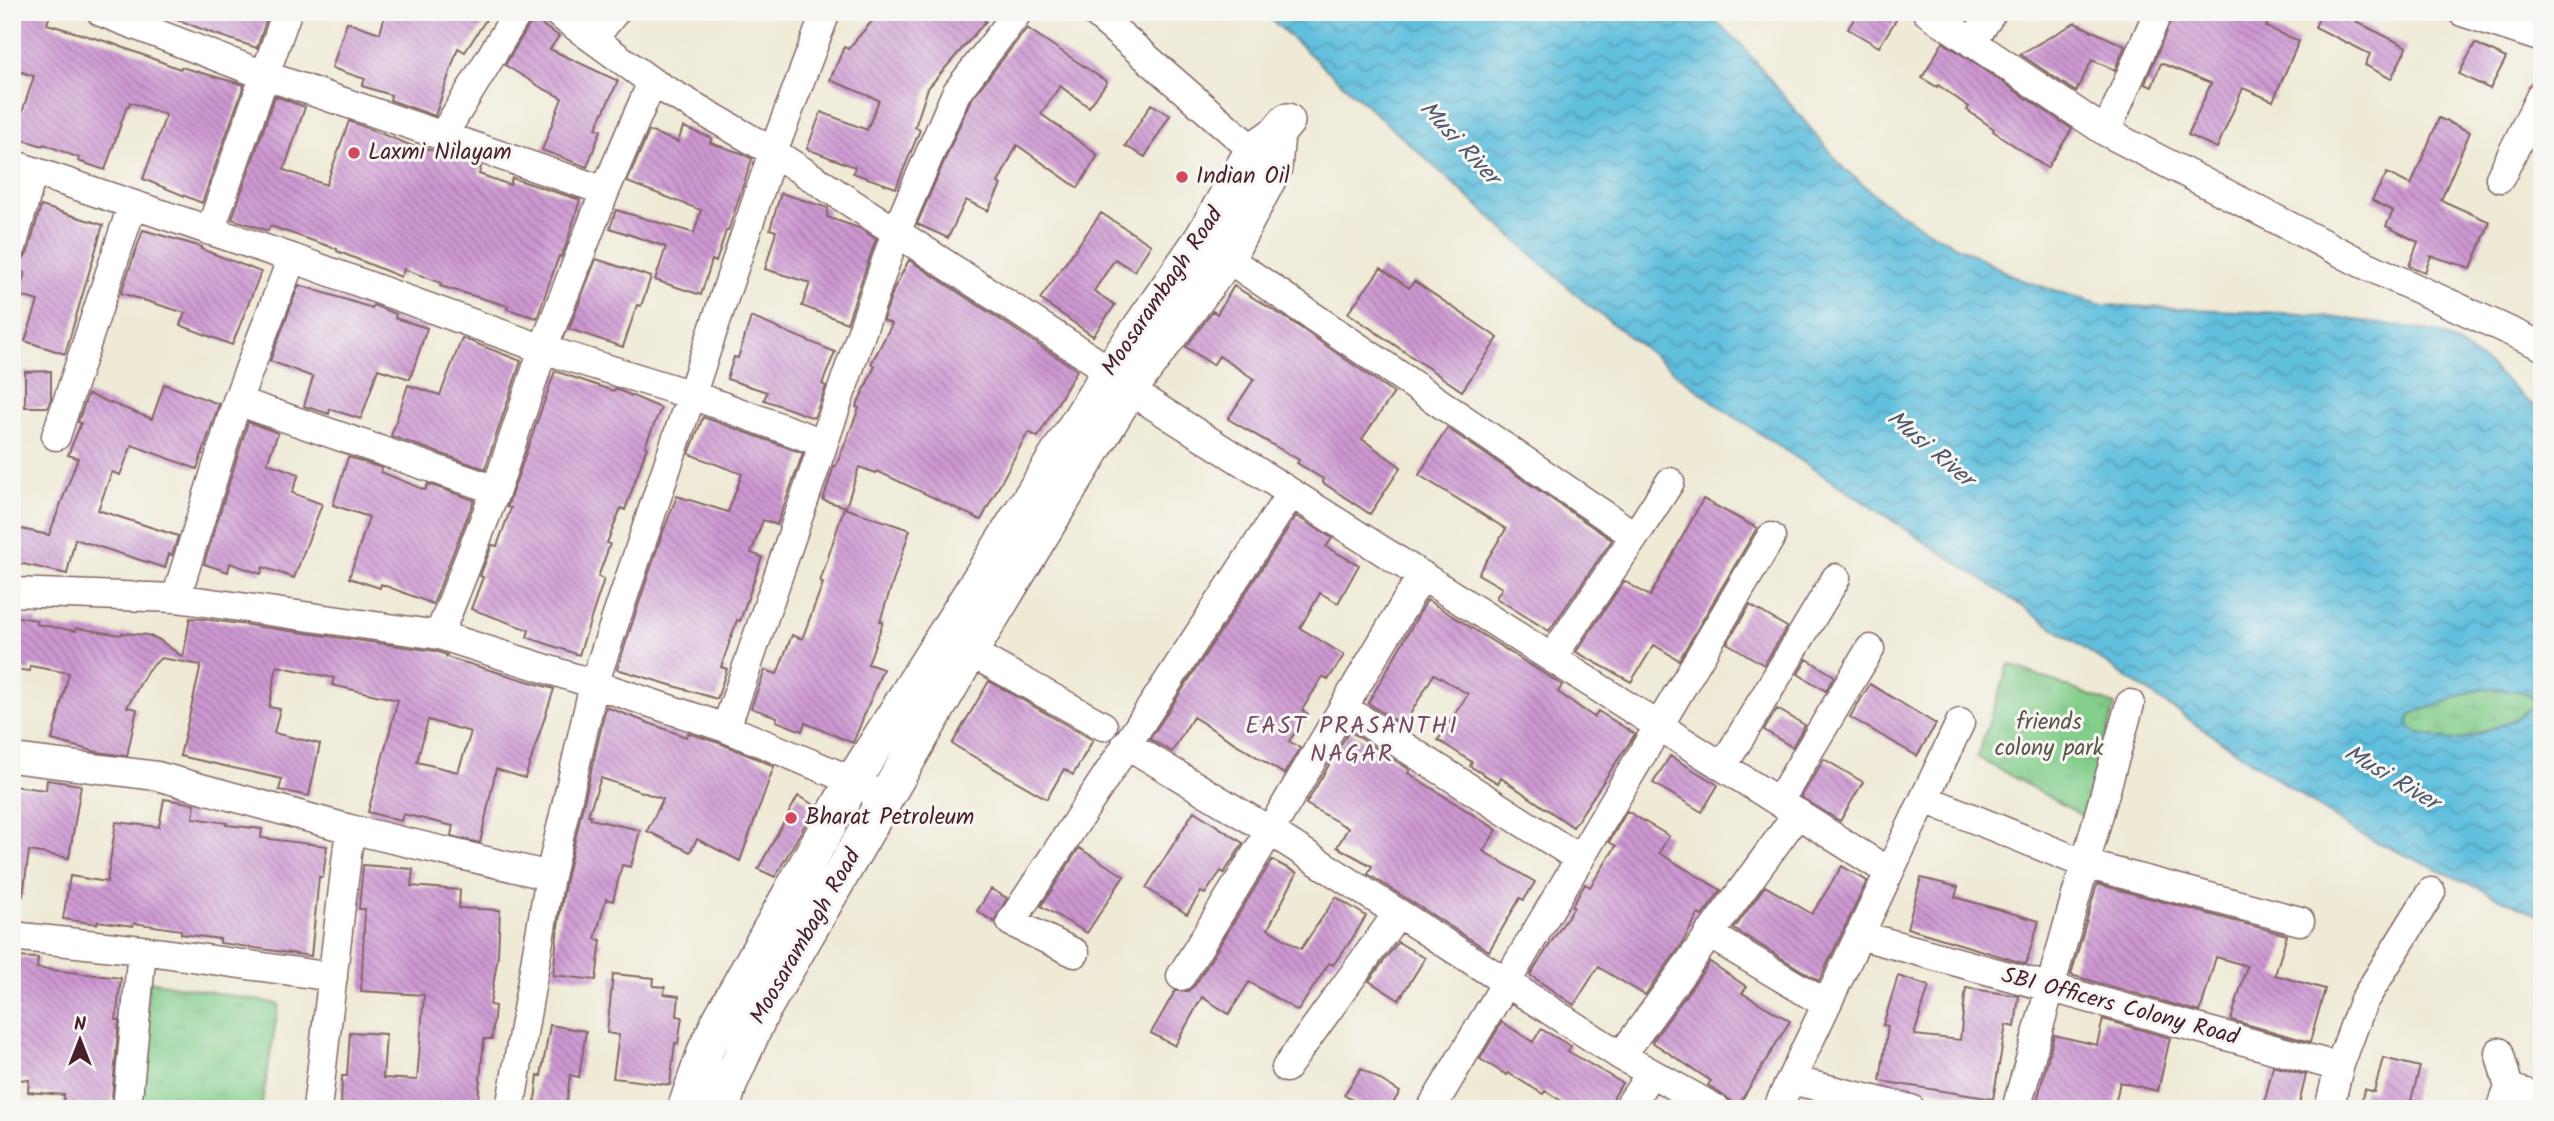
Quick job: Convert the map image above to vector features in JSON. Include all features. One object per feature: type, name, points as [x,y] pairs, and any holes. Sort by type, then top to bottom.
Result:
[{"type":"main road","name":"Moosarambagh Road","points":[[685,1109],[706,1049],[720,1020],[853,781],[1119,380],[1215,248],[1273,143]]},
{"type":"main road","name":"Moosarambagh Road","points":[[722,1109],[730,1082],[761,1013],[970,652],[1119,380]]},
{"type":"street","points":[[101,12],[134,18],[264,75],[605,191]]},
{"type":"street","points":[[210,231],[287,12]]},
{"type":"street","points":[[443,135],[518,12]]},
{"type":"street","points":[[556,12],[652,82],[773,152],[1292,493],[1889,872]]},
{"type":"street","points":[[593,39],[615,12]]},
{"type":"street","points":[[510,1109],[551,876],[594,684],[773,152],[826,12]]},
{"type":"street","points":[[726,729],[896,232],[956,93],[1018,12]]},
{"type":"street","points":[[1094,12],[1273,143]]},
{"type":"street","points":[[1927,12],[2106,132],[2361,263],[2542,346]]},
{"type":"street","points":[[1972,43],[1992,12]]},
{"type":"street","points":[[2106,132],[2158,12]]},
{"type":"street","points":[[2462,12],[2542,38]]},
{"type":"street","points":[[439,635],[496,490],[543,349],[605,191],[652,82]]},
{"type":"street","points":[[2500,178],[2542,93]]},
{"type":"street","points":[[12,247],[23,167],[292,258],[543,349],[692,396],[823,443]]},
{"type":"street","points":[[56,436],[132,205]]},
{"type":"street","points":[[1215,248],[1635,536]]},
{"type":"street","points":[[176,598],[237,401],[292,258]]},
{"type":"street","points":[[237,401],[496,490]]},
{"type":"street","points":[[1552,657],[1670,482]]},
{"type":"street","points":[[1075,953],[1011,922],[1125,744],[1292,493]]},
{"type":"street","points":[[1431,1109],[1771,537]]},
{"type":"street","points":[[1181,976],[1422,575]]},
{"type":"street","points":[[1723,766],[1836,578]]},
{"type":"street","points":[[12,592],[176,598],[439,635],[726,729],[853,781],[885,799]]},
{"type":"street","points":[[1621,1056],[1709,934],[1788,807],[1871,649]]},
{"type":"street","points":[[970,652],[1103,726]]},
{"type":"street","points":[[2016,1109],[2130,704]]},
{"type":"street","points":[[1344,708],[1580,859]]},
{"type":"street","points":[[1777,1109],[1959,723]]},
{"type":"street","points":[[1125,744],[1270,831],[1621,1056],[1716,1109]]},
{"type":"street","points":[[12,758],[157,776],[350,828],[551,876]]},
{"type":"street","points":[[1925,799],[2085,864],[2300,921]]},
{"type":"street","points":[[317,1109],[350,828]]},
{"type":"street","points":[[2329,1109],[2339,1067],[2363,1002],[2431,892]]},
{"type":"street","points":[[1286,1068],[1398,913]]},
{"type":"street","points":[[1709,934],[1826,1004]]},
{"type":"street","name":"SBI Officers Colony Road","points":[[1859,935],[2339,1067]]},
{"type":"street","points":[[12,936],[142,950],[334,977]]},
{"type":"street","points":[[127,1109],[142,950]]},
{"type":"street","points":[[2499,1052],[2505,1099],[2542,1098]]},
{"type":"street","points":[[1627,1109],[1651,1073]]},
{"type":"street","points":[[1791,1080],[1882,1105],[1911,1109]]},
{"type":"green space","name":"friends colony park","points":[[2009,664],[2115,705],[2083,816],[1977,757]]},
{"type":"green space","points":[[2483,688],[2520,691],[2531,696],[2534,706],[2512,721],[2459,741],[2419,734],[2407,722],[2412,713]]},
{"type":"green space","points":[[149,981],[279,1004],[261,1109],[137,1109]]},
{"type":"water","name":"Musi River","points":[[1263,12],[1706,12],[1740,43],[1843,168],[1882,201],[1928,231],[2021,280],[2102,305],[2302,314],[2441,333],[2490,366],[2527,401],[2542,410],[2542,810],[2534,816],[2542,827],[2542,917],[2357,833],[1992,586],[1724,410],[1587,304]],"holes":[[[2483,688],[2520,691],[2531,696],[2533,706],[2512,721],[2459,741],[2419,734],[2407,722],[2412,713]]]},
{"type":"building","points":[[12,12],[40,12],[50,15],[47,24],[111,43],[180,69],[181,67],[244,85],[202,203],[143,179],[166,115],[130,102],[105,170],[78,161],[79,158],[44,144],[43,146],[14,137],[34,76],[12,69]]},
{"type":"building","points":[[163,12],[269,12],[257,48]]},
{"type":"building","points":[[386,12],[491,12],[465,52],[458,48],[435,116],[390,100],[391,95],[362,86],[365,79],[332,68],[347,22],[380,33]]},
{"type":"building","points":[[880,12],[976,12],[986,21],[928,88],[915,127],[920,130],[896,188],[853,173],[855,167],[807,149],[821,112],[867,130],[879,100],[830,80],[844,47],[848,49]]},
{"type":"building","points":[[1858,12],[1901,12],[1879,47],[1848,29]]},
{"type":"building","points":[[2174,12],[2273,12],[2266,27],[2299,41],[2273,101],[2243,88],[2217,148],[2188,135],[2211,83],[2161,63],[2152,87],[2145,84]]},
{"type":"building","points":[[2322,12],[2362,12],[2357,22],[2407,47],[2391,79],[2365,65],[2370,54],[2315,27]]},
{"type":"building","points":[[533,19],[559,36],[550,49],[618,81],[596,128],[601,130],[587,167],[542,150],[562,98],[505,65]]},
{"type":"building","points":[[2075,23],[2125,46],[2115,70],[2092,60],[2076,92],[2020,54]]},
{"type":"building","points":[[1027,28],[1107,82],[1089,107],[1060,86],[1041,114],[1098,155],[1078,188],[1017,145],[998,183],[1001,185],[988,211],[966,200],[948,238],[917,224],[970,101]]},
{"type":"building","points":[[1943,42],[2072,129],[2047,168],[1993,131],[1994,129],[1967,110],[1969,107],[1938,85],[1937,87],[1922,78]]},
{"type":"building","points":[[2475,43],[2506,58],[2490,89],[2459,74]]},
{"type":"building","points":[[275,96],[305,107],[284,170],[326,185],[349,121],[415,147],[416,145],[481,167],[479,174],[510,185],[512,178],[580,200],[566,246],[561,257],[559,256],[537,318],[507,309],[508,306],[440,286],[441,283],[404,269],[401,277],[337,249],[270,226],[268,231],[232,219]]},
{"type":"building","points":[[1151,104],[1170,115],[1145,157],[1125,146]]},
{"type":"building","points":[[2439,118],[2470,132],[2441,200],[2490,222],[2471,268],[2431,256],[2425,272],[2409,266],[2418,242],[2386,226],[2393,211],[2372,200],[2387,173],[2411,185]]},
{"type":"building","points":[[683,127],[712,138],[710,143],[752,159],[728,231],[716,262],[712,260],[701,295],[655,280],[666,247],[610,228],[616,210],[694,233],[701,210],[627,182],[649,131],[678,142]]},
{"type":"building","points":[[781,193],[828,208],[827,217],[859,228],[876,239],[847,323],[802,306],[810,283],[765,269],[776,231],[770,229]]},
{"type":"building","points":[[41,206],[103,225],[65,354],[25,341],[38,301],[18,295],[25,273],[12,270],[12,263],[23,259],[28,252]]},
{"type":"building","points":[[1101,213],[1151,245],[1134,271],[1115,259],[1094,291],[1115,305],[1093,336],[1040,299]]},
{"type":"building","points":[[143,230],[202,247],[201,249],[261,272],[232,345],[180,325],[185,313],[121,293]]},
{"type":"building","points":[[596,259],[651,277],[641,306],[637,305],[623,347],[569,329]]},
{"type":"building","points":[[909,260],[1077,370],[1038,437],[1028,432],[981,520],[877,471],[876,473],[859,467],[846,507],[823,500],[834,466],[859,408],[856,407],[875,366],[871,364],[892,324],[883,320],[894,289]]},
{"type":"building","points":[[1381,268],[1409,288],[1414,281],[1498,338],[1462,391],[1348,313]]},
{"type":"building","points":[[299,285],[372,308],[373,305],[396,314],[395,318],[427,328],[410,379],[378,369],[361,419],[330,409],[329,414],[304,406],[313,377],[270,361]]},
{"type":"building","points":[[1234,286],[1291,321],[1394,393],[1362,439],[1401,467],[1370,514],[1297,463],[1299,460],[1228,419],[1254,379],[1219,356],[1213,365],[1186,347],[1213,311],[1217,314]]},
{"type":"building","points":[[751,317],[835,352],[822,384],[826,386],[814,418],[764,400],[767,392],[727,379],[734,357],[738,358]]},
{"type":"building","points":[[462,338],[521,361],[485,469],[391,436],[408,385],[440,395]]},
{"type":"building","points":[[51,371],[51,398],[48,407],[25,407],[25,372]]},
{"type":"building","points":[[555,371],[613,391],[616,389],[661,408],[645,446],[647,447],[625,510],[621,508],[607,543],[610,544],[598,577],[604,579],[579,655],[527,637],[529,630],[471,609],[492,545],[497,546],[511,508],[507,507]]},
{"type":"building","points":[[164,384],[219,404],[197,469],[132,445],[120,475],[112,472],[98,510],[178,536],[165,568],[75,539],[67,574],[23,564],[12,565],[12,527],[49,535],[78,458],[68,455],[81,423],[78,422],[88,394],[152,419]]},
{"type":"building","points":[[703,417],[803,453],[777,525],[763,520],[751,553],[762,557],[721,667],[727,669],[717,699],[617,669],[677,496],[728,512],[742,474],[689,454]]},
{"type":"building","points":[[248,422],[278,433],[267,463],[299,474],[292,493],[322,504],[294,578],[263,567],[261,574],[230,563],[228,572],[204,564]]},
{"type":"building","points":[[1447,428],[1612,540],[1549,631],[1496,598],[1502,588],[1478,574],[1506,529],[1419,475]]},
{"type":"building","points":[[348,457],[382,468],[381,472],[425,490],[428,484],[474,500],[433,604],[381,584],[380,588],[349,578],[369,517],[333,505]]},
{"type":"building","points":[[1703,499],[1757,528],[1679,660],[1654,645],[1631,682],[1576,652],[1624,581],[1650,596]]},
{"type":"building","points":[[844,508],[910,530],[868,664],[883,669],[853,743],[805,723],[802,731],[776,721],[777,717],[751,708],[765,670],[777,674],[792,635],[802,639],[823,583],[820,582]]},
{"type":"building","points":[[1296,516],[1332,538],[1326,547],[1359,565],[1338,603],[1320,593],[1300,628],[1344,655],[1328,680],[1323,676],[1302,710],[1308,714],[1289,741],[1300,748],[1284,774],[1193,717],[1172,752],[1150,739]]},
{"type":"building","points":[[1427,600],[1562,685],[1558,692],[1594,717],[1598,711],[1635,734],[1573,827],[1501,778],[1498,783],[1470,766],[1472,762],[1438,740],[1468,694],[1434,674],[1403,726],[1368,703]]},
{"type":"building","points":[[1750,605],[1787,627],[1764,665],[1727,643]]},
{"type":"building","points":[[12,616],[37,620],[36,624],[76,631],[76,628],[121,635],[147,635],[158,639],[183,657],[190,618],[435,651],[447,655],[446,657],[554,689],[525,778],[496,769],[480,843],[451,836],[453,826],[403,814],[401,821],[368,812],[398,700],[332,685],[334,678],[277,666],[269,707],[280,709],[274,733],[320,744],[309,796],[279,790],[282,779],[180,756],[201,665],[161,658],[148,670],[127,707],[137,709],[127,756],[97,752],[52,740],[69,673],[30,666],[30,671],[12,669]],"holes":[[[428,720],[471,732],[458,772],[417,762]]]},
{"type":"building","points":[[1807,659],[1834,676],[1826,691],[1798,674]]},
{"type":"building","points":[[989,681],[1093,740],[1073,775],[1064,769],[1047,799],[952,744]]},
{"type":"building","points":[[1870,684],[1936,724],[1917,756],[1850,717]]},
{"type":"building","points":[[606,707],[686,737],[688,733],[722,744],[774,766],[740,861],[697,839],[690,852],[647,831],[663,799],[601,778],[588,815],[591,815],[590,819],[640,830],[631,867],[622,865],[613,901],[606,899],[595,939],[601,940],[596,980],[553,975],[566,879]]},
{"type":"building","points":[[1777,709],[1805,725],[1792,747],[1764,730]]},
{"type":"building","points":[[1349,731],[1410,770],[1408,773],[1497,830],[1483,851],[1535,882],[1524,900],[1520,898],[1489,951],[1368,874],[1372,866],[1337,847],[1348,828],[1306,804]]},
{"type":"building","points":[[1670,756],[1718,785],[1702,812],[1653,783]]},
{"type":"building","points":[[1824,759],[1863,782],[1840,821],[1801,797]]},
{"type":"building","points":[[47,780],[81,785],[69,858],[29,851],[23,896],[12,896],[12,786],[46,790]]},
{"type":"building","points":[[798,796],[816,806],[775,877],[758,869]]},
{"type":"building","points":[[164,799],[195,804],[193,818],[262,829],[261,838],[327,846],[323,877],[319,877],[311,956],[220,943],[220,939],[181,934],[181,930],[134,923],[133,926],[98,921],[97,924],[63,919],[70,876],[107,882],[116,822],[159,827]]},
{"type":"building","points":[[1194,811],[1243,843],[1224,873],[1221,871],[1205,894],[1201,892],[1187,914],[1146,888]]},
{"type":"building","points":[[1627,811],[1669,836],[1659,853],[1721,890],[1702,916],[1698,914],[1682,944],[1645,995],[1598,967],[1574,1005],[1530,975],[1574,907],[1572,906],[1585,884],[1590,887],[1616,846],[1609,842]]},
{"type":"building","points":[[1079,848],[1124,876],[1087,933],[1041,906]]},
{"type":"building","points":[[1272,860],[1297,873],[1268,929],[1301,949],[1336,897],[1366,916],[1352,939],[1333,965],[1329,963],[1298,1011],[1249,982],[1229,1014],[1202,997],[1175,1046],[1151,1033],[1175,991],[1188,991],[1195,985]]},
{"type":"building","points":[[363,865],[413,869],[411,886],[460,890],[459,908],[500,910],[498,955],[490,1005],[495,1006],[492,1039],[484,1039],[477,1109],[341,1109],[342,1076],[347,1076],[350,1032],[386,1034],[383,1078],[417,1080],[424,995],[361,991],[365,909],[359,909]]},
{"type":"building","points":[[1842,866],[1867,881],[1819,981],[1734,929],[1765,886],[1812,914]]},
{"type":"building","points":[[1921,878],[1958,887],[1955,897],[2039,921],[2026,964],[1907,928]]},
{"type":"building","points":[[2097,884],[2287,935],[2275,975],[2325,989],[2310,1042],[2231,1020],[2247,966],[2216,957],[2200,1012],[2071,975]]},
{"type":"building","points":[[991,889],[1007,898],[994,922],[977,911]]},
{"type":"building","points":[[1398,942],[1425,958],[1399,1000],[1369,981]]},
{"type":"building","points":[[12,957],[38,958],[37,968],[121,978],[111,1109],[63,1109],[64,1095],[28,1092],[29,1080],[12,1079]]},
{"type":"building","points":[[1710,962],[1747,987],[1742,993],[1790,1021],[1738,1106],[1708,1085],[1711,1081],[1652,1042]]},
{"type":"building","points":[[613,974],[654,978],[653,986],[665,987],[664,994],[679,996],[677,1016],[682,1017],[678,1044],[675,1043],[670,1085],[613,1078],[619,1035],[607,1033]]},
{"type":"building","points":[[1898,976],[1929,986],[1914,1035],[1960,1040],[1966,988],[2019,996],[2015,1027],[2006,1025],[1993,1099],[1880,1081],[1888,1026],[1883,1025]]},
{"type":"building","points":[[2103,1019],[2170,1038],[2158,1091],[2120,1082],[2114,1109],[2035,1109],[2054,1035],[2097,1045]]},
{"type":"building","points":[[1502,1022],[1533,1042],[1541,1029],[1571,1046],[1568,1051],[1622,1083],[1607,1109],[1575,1109],[1480,1059]]},
{"type":"building","points":[[550,1025],[586,1031],[579,1077],[570,1075],[566,1109],[534,1109],[538,1075],[541,1076]]},
{"type":"building","points":[[2383,1058],[2420,1067],[2411,1100],[2418,1102],[2417,1109],[2360,1109],[2364,1089],[2374,1092]]},
{"type":"building","points":[[2273,1066],[2306,1075],[2298,1108],[2283,1105],[2283,1109],[2263,1109]]},
{"type":"building","points":[[1361,1068],[1400,1092],[1389,1109],[1367,1109],[1344,1095]]},
{"type":"place","name":"Laxmi Nilayam","points":[[354,153]]},
{"type":"place","name":"Indian Oil","points":[[1182,177]]},
{"type":"place","name":"Bharat Petroleum","points":[[791,818]]},
{"type":"district","name":"EAST PRASANTHI NAGAR","points":[[1352,740]]}]
